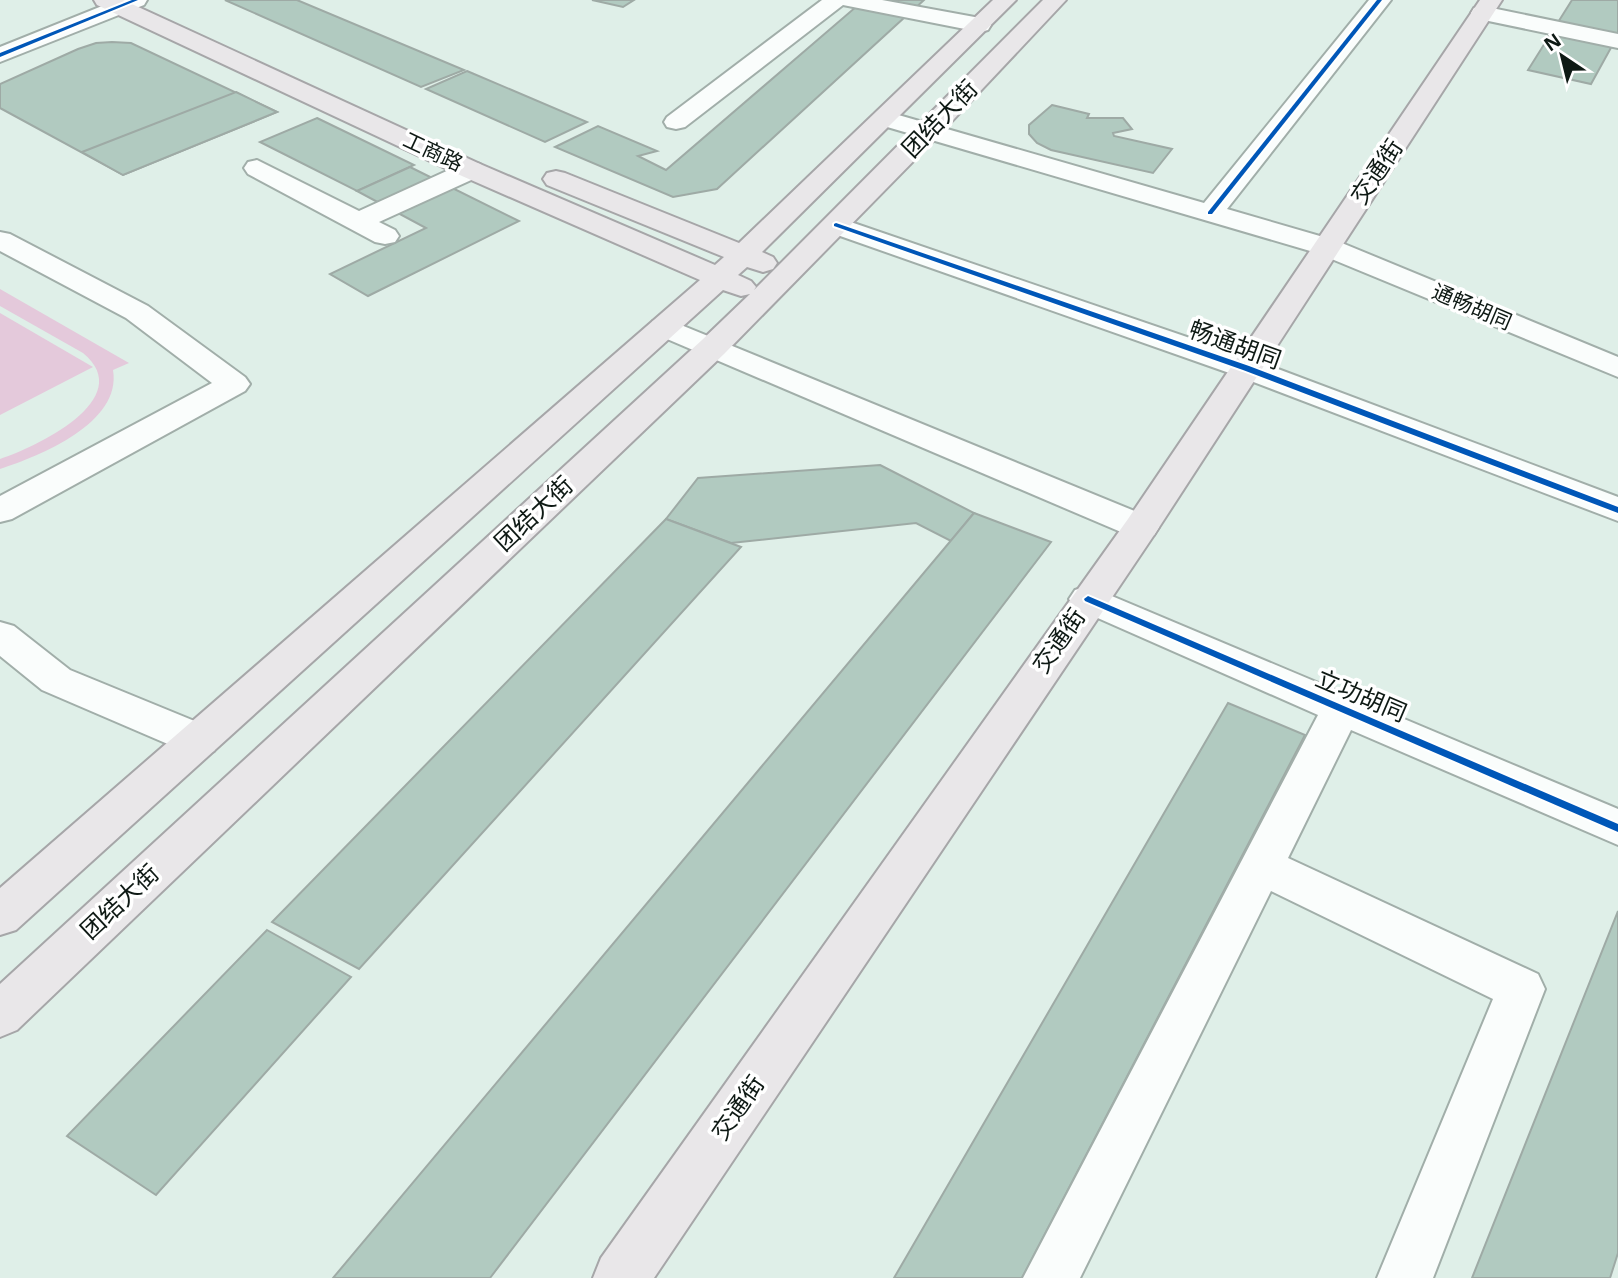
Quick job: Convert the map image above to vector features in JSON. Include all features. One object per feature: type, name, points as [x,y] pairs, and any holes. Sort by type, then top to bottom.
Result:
[{"type":"main road","name":"工商路","points":[[152,0],[462,139]]},
{"type":"main road","name":"团结大街","points":[[0,916],[719,278],[1006,0]]},
{"type":"main road","name":"团结大街","points":[[0,1015],[713,347],[929,131],[1055,0]]},
{"type":"main road","name":"工商路","points":[[121,2],[471,170],[763,297]]},
{"type":"main road","name":"交通街","points":[[621,1278],[1088,599],[1141,527],[1486,7]]},
{"type":"main road","points":[[538,172],[788,272]]},
{"type":"street","points":[[676,122],[836,0]]},
{"type":"street","points":[[848,0],[980,25]]},
{"type":"street","points":[[1210,213],[1380,0]]},
{"type":"street","points":[[0,55],[121,2]]},
{"type":"street","points":[[1486,7],[1618,41]]},
{"type":"street","name":"通畅胡同","points":[[886,119],[1326,247],[1618,368]]},
{"type":"street","points":[[257,169],[385,236]]},
{"type":"street","points":[[357,222],[471,170]]},
{"type":"street","name":"畅通胡同","points":[[836,225],[1246,368],[1618,510]]},
{"type":"street","points":[[0,240],[137,312],[234,384],[0,511]]},
{"type":"street","points":[[664,327],[1141,527]]},
{"type":"street","name":"立功胡同","points":[[1088,599],[1618,828]]},
{"type":"street","points":[[0,636],[56,680],[199,740]]},
{"type":"street","points":[[1051,1278],[1341,709]]},
{"type":"street","points":[[1261,866],[1521,989],[1405,1278]]},
{"type":"shaded area","points":[[0,289],[129,363],[113,370],[112,389],[105,406],[92,421],[56,446],[0,469],[0,459],[56,433],[75,419],[90,404],[98,387],[97,370],[83,353],[0,306]]},
{"type":"shaded area","points":[[0,313],[93,367],[0,415]]},
{"type":"building","points":[[225,0],[297,0],[464,70],[421,87]]},
{"type":"building","points":[[592,0],[634,0],[623,7]]},
{"type":"building","points":[[868,0],[924,0],[911,12]]},
{"type":"building","points":[[1572,0],[1618,0],[1618,35],[1591,84],[1528,70]]},
{"type":"building","points":[[857,6],[906,16],[717,189],[673,197],[555,147],[598,126],[657,151],[638,156],[666,170]]},
{"type":"building","points":[[96,43],[131,43],[277,112],[123,175],[0,108],[0,84],[78,49]]},
{"type":"building","points":[[467,71],[587,122],[545,142],[426,89]]},
{"type":"building","points":[[236,92],[277,112],[123,175],[82,152]]},
{"type":"building","points":[[1052,105],[1089,114],[1087,118],[1123,118],[1132,129],[1113,133],[1114,136],[1172,149],[1153,173],[1051,150],[1037,143],[1029,134],[1029,125]]},
{"type":"building","points":[[317,118],[414,165],[357,191],[260,142]]},
{"type":"building","points":[[410,167],[519,221],[368,296],[330,274],[426,228],[357,191]]},
{"type":"building","points":[[880,465],[974,513],[951,541],[916,523],[731,543],[666,519],[698,478]]},
{"type":"building","points":[[974,513],[1051,542],[490,1278],[333,1278]]},
{"type":"building","points":[[666,519],[741,547],[359,969],[272,922]]},
{"type":"building","points":[[1228,703],[1305,735],[1022,1278],[894,1278]]},
{"type":"building","points":[[1618,911],[1618,1253],[1610,1278],[1472,1278]]},
{"type":"building","points":[[267,930],[351,977],[156,1195],[67,1136]]},
{"type":"cycle path","points":[[0,55],[136,0]]},
{"type":"cycle path","points":[[1210,213],[1380,0]]},
{"type":"cycle path","points":[[836,225],[1246,368],[1618,510]]},
{"type":"cycle path","points":[[1088,599],[1618,828]]}]
